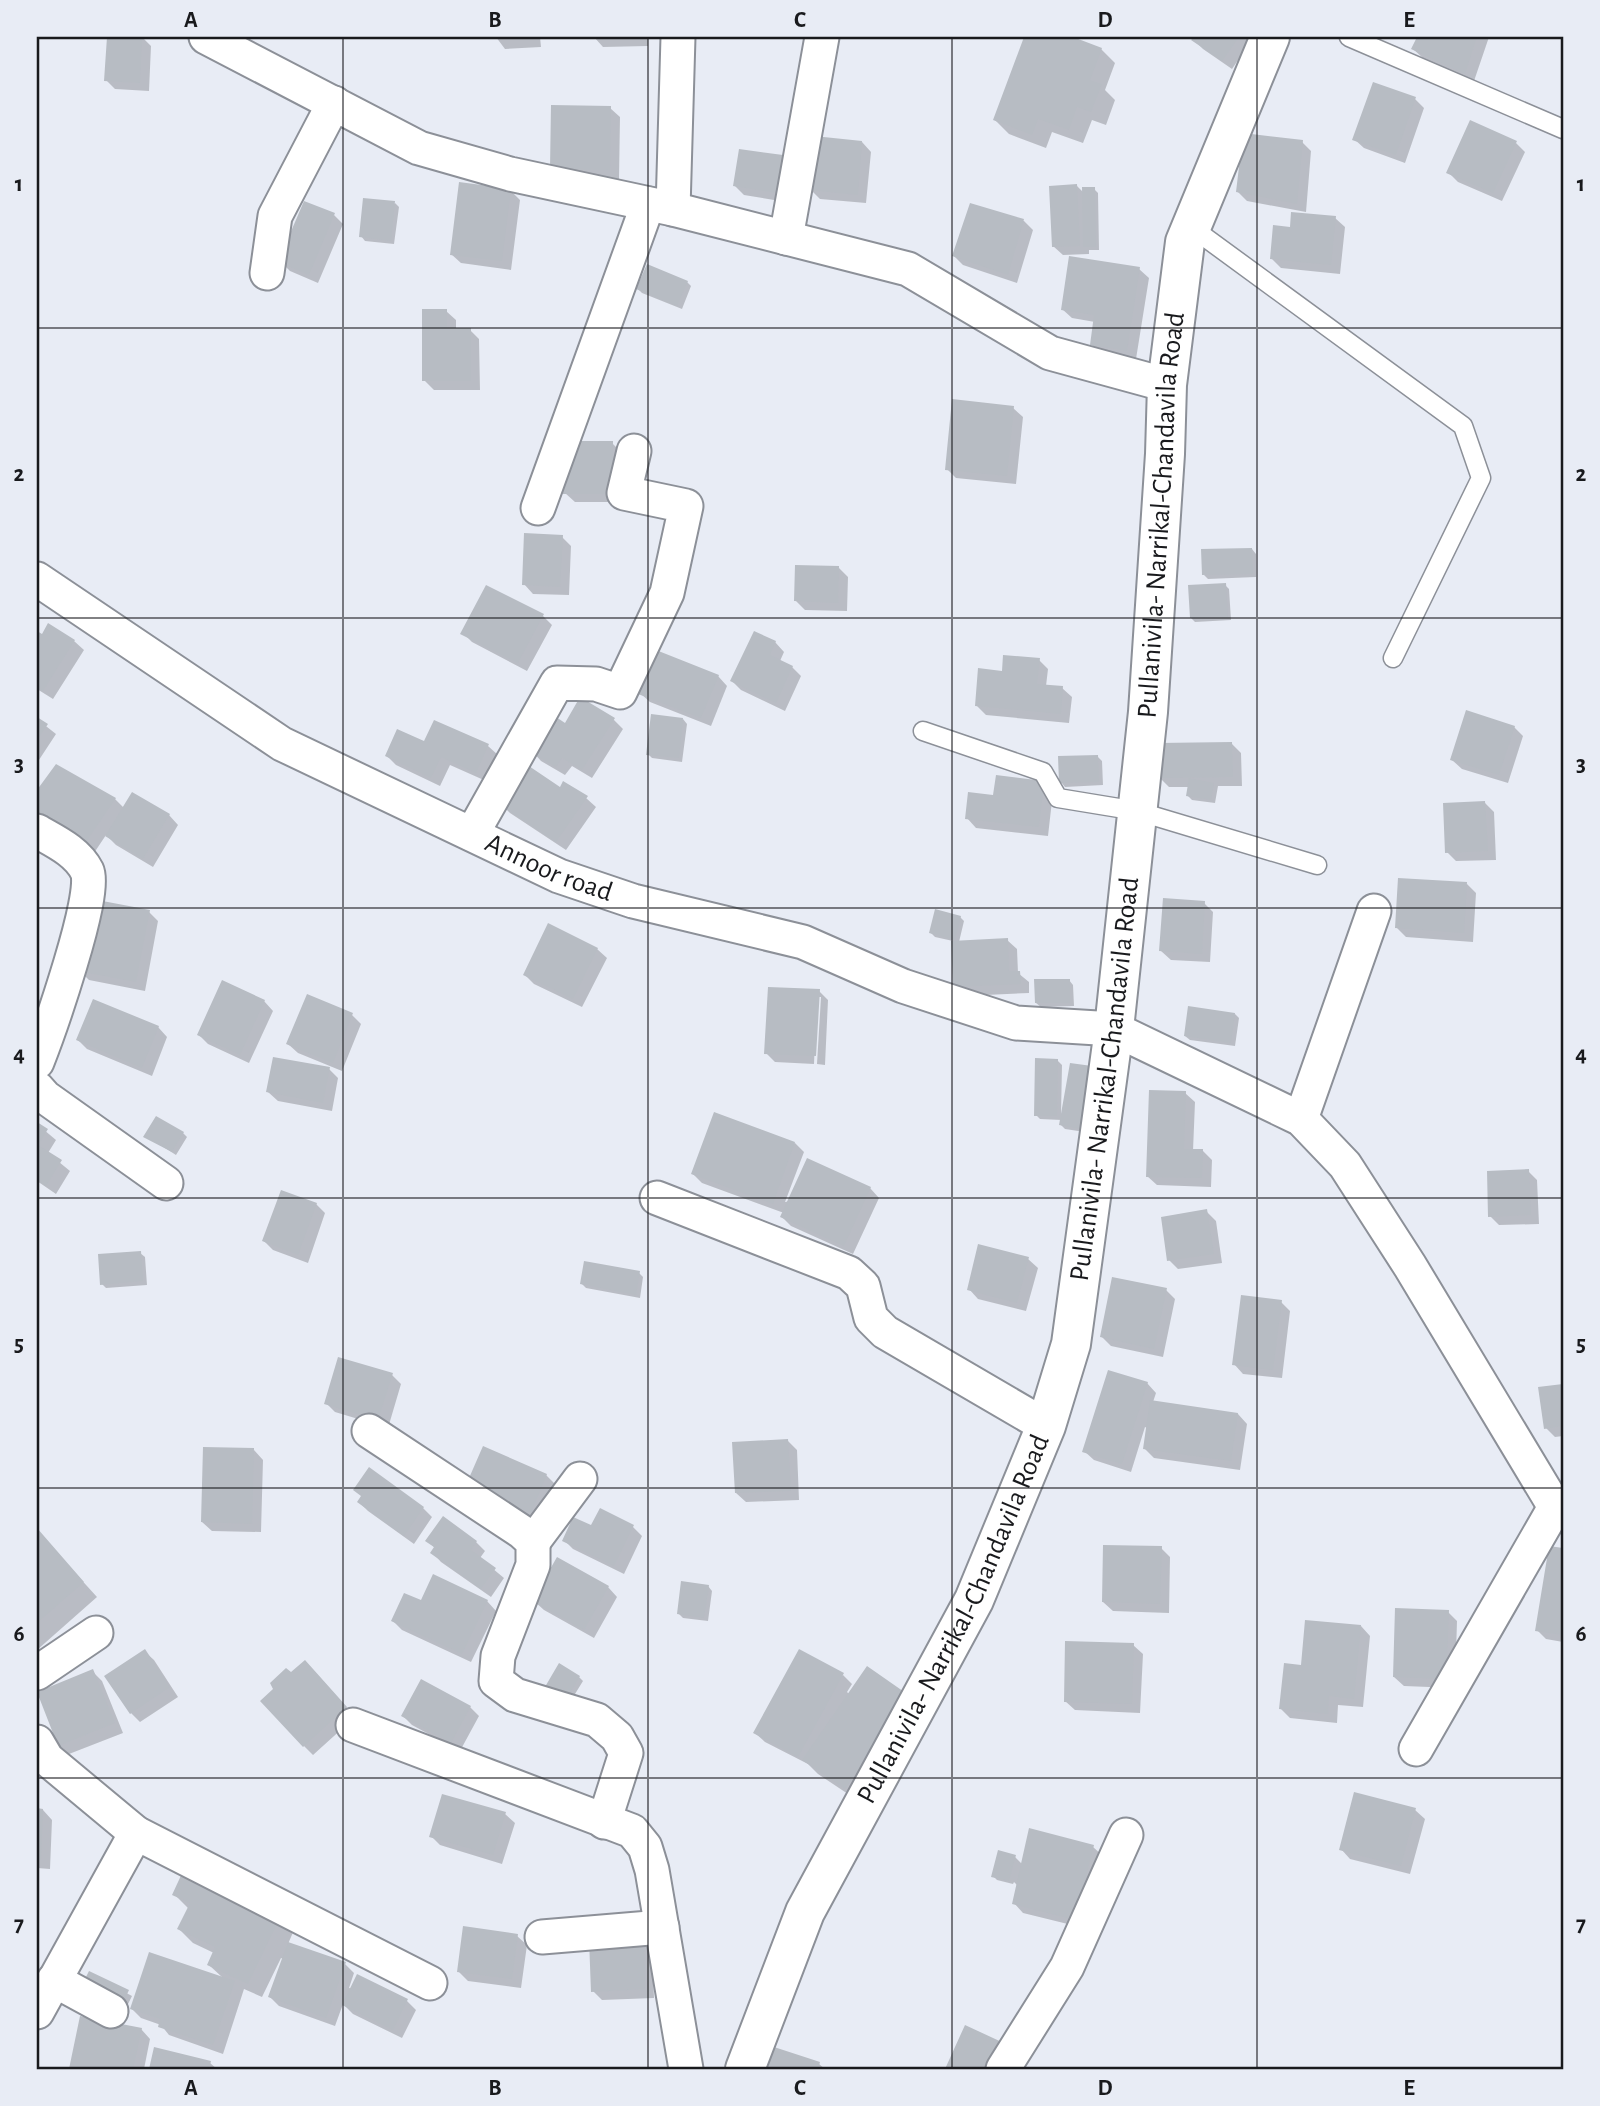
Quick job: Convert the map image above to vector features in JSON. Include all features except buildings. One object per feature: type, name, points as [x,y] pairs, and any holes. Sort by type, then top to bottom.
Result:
[{"type":"street","points":[[206,37],[419,148],[510,174],[660,206],[908,268],[1050,353],[1167,385]]},
{"type":"street","points":[[538,508],[660,206],[678,37]]},
{"type":"street","points":[[786,238],[822,37]]},
{"type":"street","name":"Pullanivila- Narrikal-Chandavila Road","points":[[745,2069],[804,1912],[974,1600],[1046,1426],[1072,1344],[1114,1029],[1148,712],[1166,454],[1167,385],[1185,243],[1270,37]]},
{"type":"street","points":[[267,273],[275,216],[334,103]]},
{"type":"street","points":[[472,834],[557,683],[596,684],[620,692],[667,593],[686,506],[624,492],[634,451]]},
{"type":"street","name":"Annoor road","points":[[37,579],[282,744],[559,876],[633,901],[803,942],[903,986],[1016,1023],[1114,1029]]},
{"type":"street","points":[[37,831],[73,853],[88,872],[89,896],[50,1029],[37,1062]]},
{"type":"street","points":[[1301,1119],[1374,911]]},
{"type":"street","points":[[1114,1029],[1301,1119],[1345,1165],[1559,1506],[1416,1749]]},
{"type":"street","points":[[37,1088],[45,1097],[166,1183]]},
{"type":"street","points":[[657,1198],[849,1273],[863,1286],[871,1318],[885,1332],[1046,1426]]},
{"type":"street","points":[[369,1431],[522,1532],[533,1542]]},
{"type":"street","points":[[580,1479],[533,1542],[533,1565],[498,1656],[496,1681],[515,1696],[597,1720],[617,1737],[626,1753],[604,1822]]},
{"type":"street","points":[[37,1673],[96,1633]]},
{"type":"street","points":[[353,1725],[632,1831],[645,1847],[652,1870],[685,2069]]},
{"type":"street","points":[[37,1742],[47,1759],[136,1833],[430,1983]]},
{"type":"street","points":[[37,2012],[136,1833]]},
{"type":"street","points":[[1003,2069],[1067,1967],[1126,1835]]},
{"type":"street","points":[[542,1937],[662,1927]]},
{"type":"street","points":[[54,1980],[111,2011]]},
{"type":"lane","points":[[1349,37],[1563,128]]},
{"type":"lane","points":[[1191,227],[1462,426],[1481,478],[1393,658]]},
{"type":"lane","points":[[923,731],[1042,772],[1058,798],[1137,811],[1317,865]]}]
